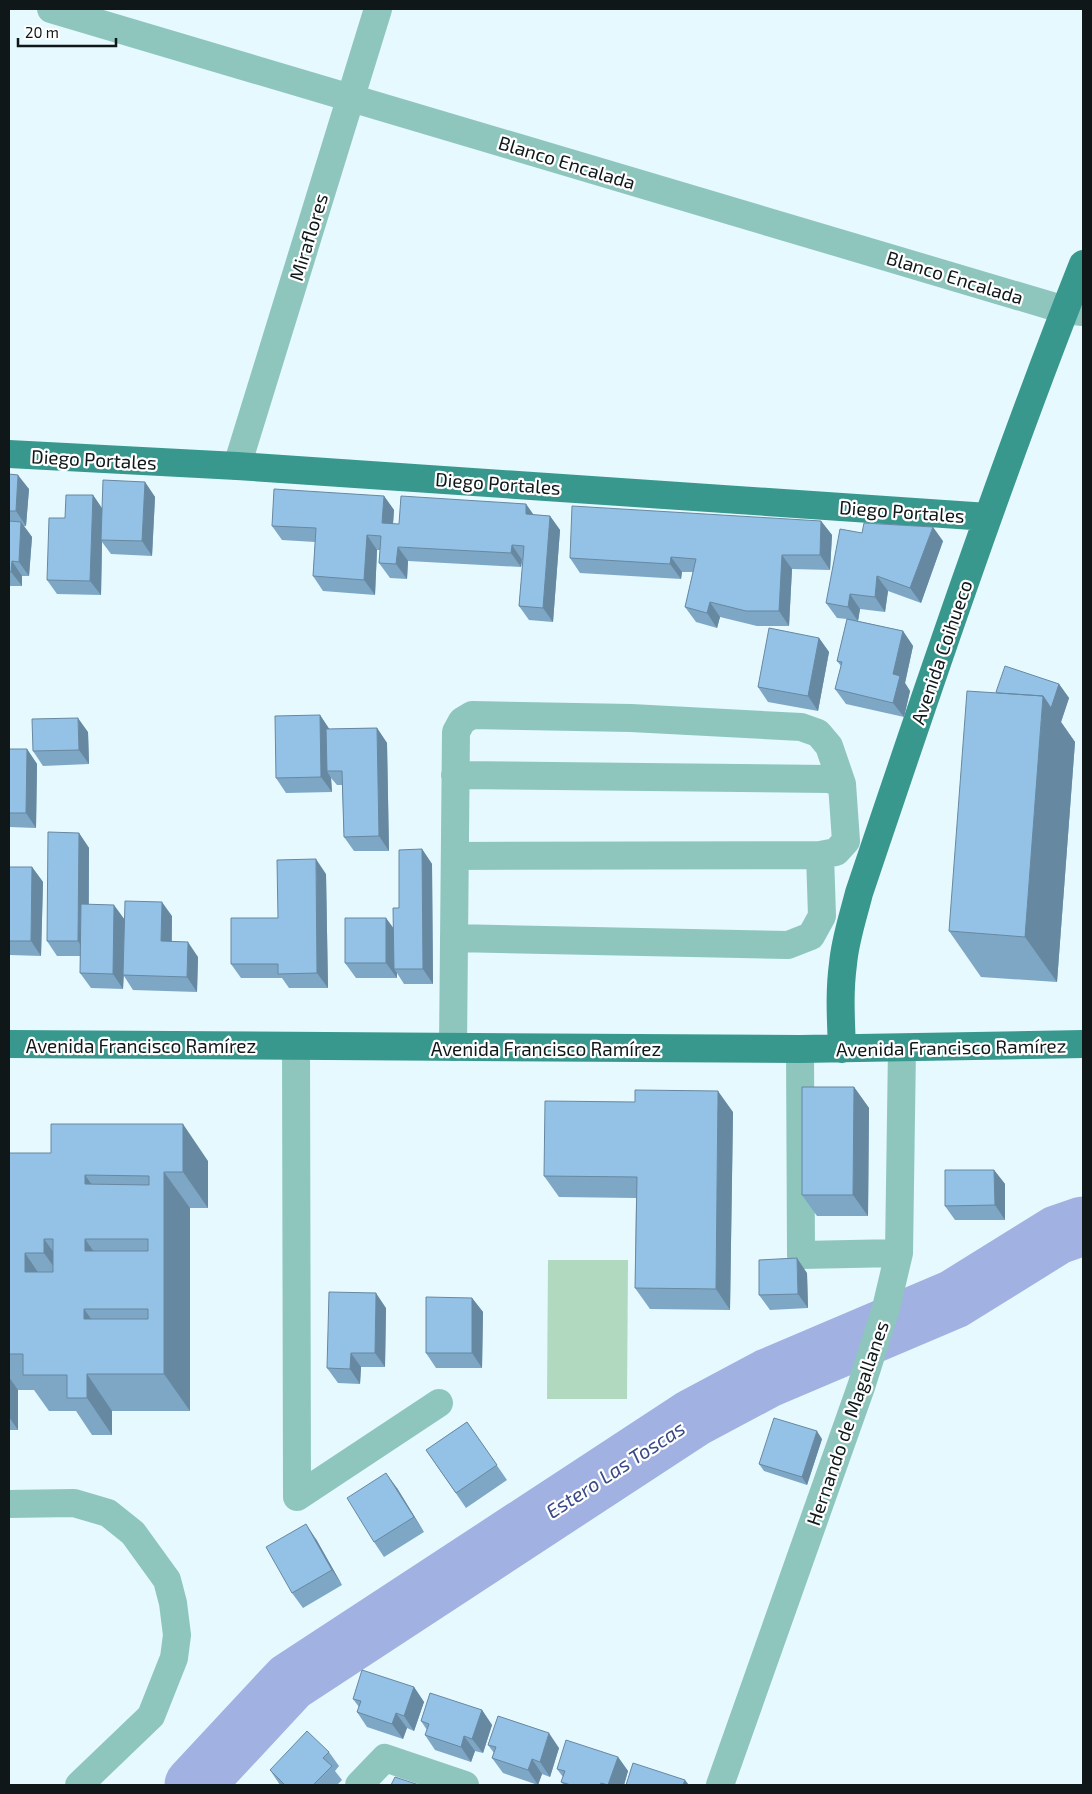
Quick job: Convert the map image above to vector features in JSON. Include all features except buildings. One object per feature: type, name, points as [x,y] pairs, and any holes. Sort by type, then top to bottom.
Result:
[{"type":"main road","name":"Avenida Coihueco","points":[[842,1049],[840,997],[843,963],[849,929],[859,893],[988,518],[1074,311],[1083,264]]},
{"type":"main road","name":"Diego Portales","points":[[9,454],[237,466],[988,518]]},
{"type":"main road","name":"Avenida Francisco Ramírez","points":[[9,1044],[800,1049],[1083,1044]]},
{"type":"street","name":"Blanco Encalada","points":[[51,9],[1074,311]]},
{"type":"street","name":"Miraflores","points":[[237,466],[378,9]]},
{"type":"street","points":[[453,1047],[456,732],[462,721],[472,714],[631,718],[801,727],[818,733],[829,746],[842,784],[846,841],[836,852],[820,855],[455,856]]},
{"type":"street","points":[[456,775],[829,779],[842,784]]},
{"type":"street","points":[[454,938],[788,945],[811,936],[822,916],[820,855]]},
{"type":"street","points":[[296,1046],[297,1497],[439,1403]]},
{"type":"street","name":"Hernando de Magallanes","points":[[720,1785],[886,1308],[898,1253],[902,1048]]},
{"type":"street","points":[[800,1049],[801,1255],[898,1253]]},
{"type":"street","points":[[9,1504],[74,1503],[108,1512],[133,1533],[161,1572],[166,1580],[173,1603],[177,1635],[174,1658],[151,1716],[79,1785]]},
{"type":"street","points":[[359,1785],[385,1758],[465,1785]]},
{"type":"green space","points":[[548,1260],[628,1260],[627,1399],[547,1399]]},
{"type":"waterway","name":"Estero Las Toscas","points":[[194,1785],[290,1682],[693,1418],[768,1378],[954,1299],[1057,1235],[1083,1226]]}]
